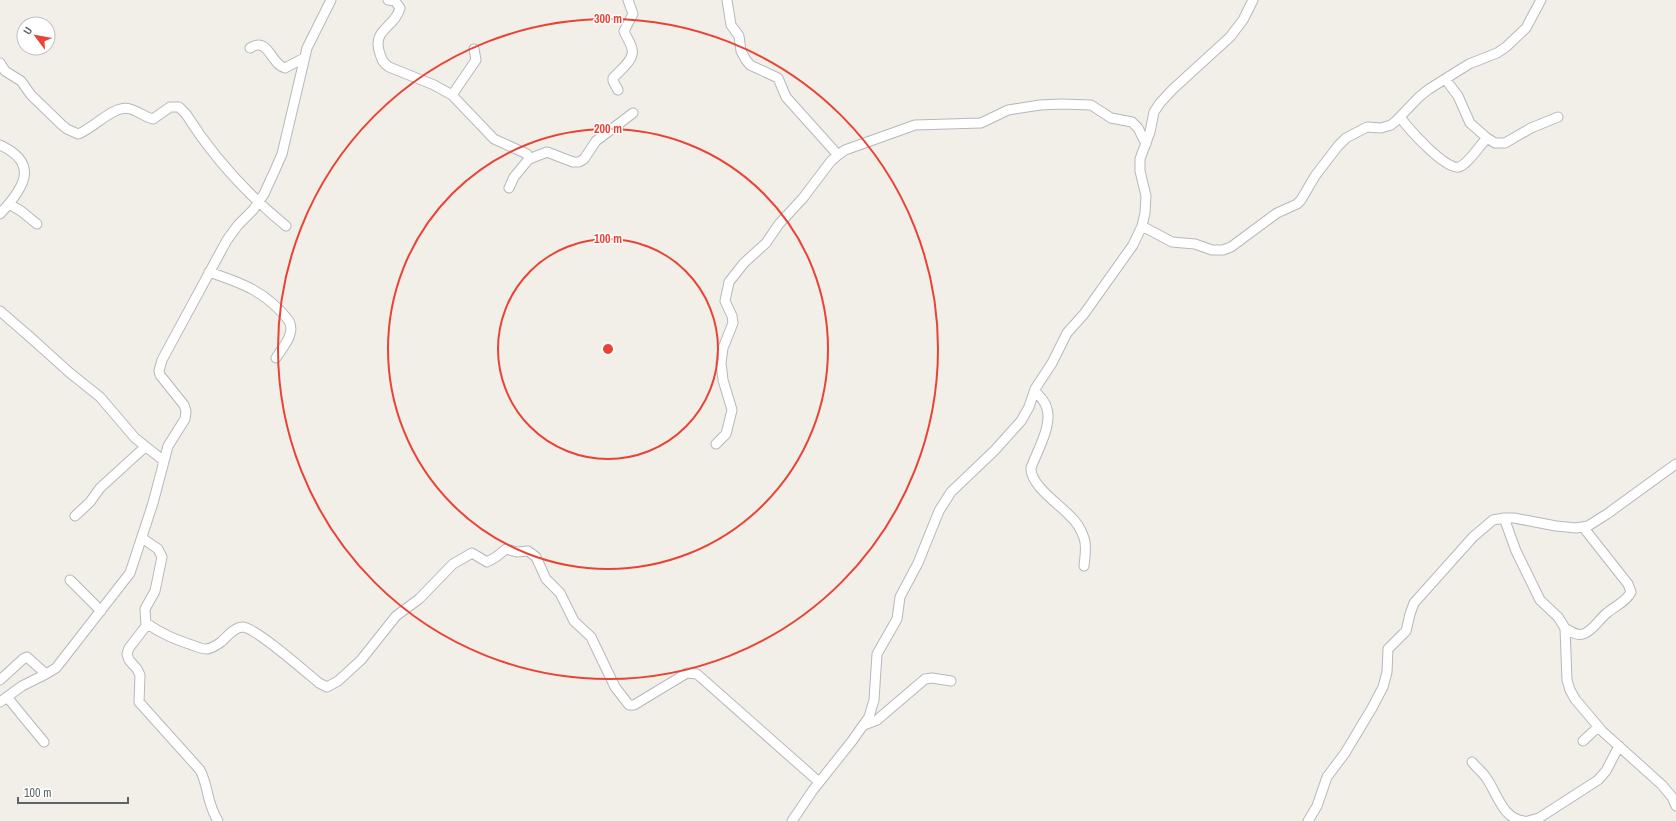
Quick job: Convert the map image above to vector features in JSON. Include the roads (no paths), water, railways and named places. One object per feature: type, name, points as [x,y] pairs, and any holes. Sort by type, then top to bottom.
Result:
[{"type":"street","points":[[44,742],[3,699],[22,686],[56,668],[130,573],[142,538],[170,442],[185,419],[186,411],[184,405],[160,375],[160,366],[174,336],[230,235],[253,210],[270,181],[282,154],[304,58],[311,38],[331,0]]},
{"type":"street","points":[[388,0],[395,1],[398,3],[400,8],[394,19],[379,38],[378,46],[384,63],[388,67],[452,95],[496,141],[523,152],[529,158]]},
{"type":"street","points":[[618,90],[613,82],[613,78],[629,61],[632,53],[632,48],[624,31],[633,14],[628,0]]},
{"type":"street","points":[[727,0],[731,25],[739,36],[742,51],[746,60],[750,65],[778,78],[786,97],[838,156]]},
{"type":"street","points":[[792,821],[819,782],[864,726],[869,717],[874,700],[877,654],[897,619],[900,597],[918,563],[939,511],[951,492],[996,450],[1026,414],[1034,391],[1052,363],[1067,333],[1084,314],[1133,245],[1142,226],[1146,196],[1141,178],[1140,159],[1146,144],[1152,118],[1160,103],[1230,37],[1243,20],[1253,0]]},
{"type":"street","points":[[1142,226],[1172,242],[1195,244],[1212,250],[1228,249],[1277,212],[1297,204],[1304,196],[1315,176],[1346,138],[1367,127],[1381,128],[1390,125],[1400,117],[1418,97],[1429,89],[1446,80],[1469,64],[1497,53],[1506,47],[1526,28],[1541,0]]},
{"type":"street","points":[[250,48],[257,44],[264,46],[278,64],[285,68],[304,58]]},
{"type":"street","points":[[452,95],[476,60],[474,49]]},
{"type":"street","points":[[0,63],[5,71],[21,82],[31,95],[62,125],[78,134],[95,125],[120,108],[129,108],[153,119],[170,107],[179,108],[186,114],[233,177],[258,203],[286,226]]},
{"type":"street","points":[[1446,80],[1458,96],[1468,120],[1487,138],[1495,142],[1504,143],[1531,128],[1558,117]]},
{"type":"street","points":[[716,444],[726,434],[732,410],[721,363],[723,348],[733,323],[732,316],[725,300],[729,282],[744,263],[766,243],[779,224],[803,198],[831,161],[845,150],[915,125],[980,122],[1008,110],[1047,105],[1094,106],[1111,118],[1128,121],[1136,125],[1146,144]]},
{"type":"street","points":[[508,188],[514,177],[529,158],[547,152],[573,162],[579,162],[584,159],[596,141],[633,114]]},
{"type":"street","points":[[1400,117],[1430,150],[1455,168],[1466,162],[1487,138]]},
{"type":"street","points":[[0,146],[18,155],[25,172],[20,188],[0,214]]},
{"type":"street","points":[[9,204],[21,211],[37,224]]},
{"type":"street","points":[[209,272],[252,288],[287,318],[292,325],[290,336],[276,358]]},
{"type":"street","points":[[0,311],[70,373],[100,397],[126,429],[164,462]]},
{"type":"street","points":[[1034,391],[1044,401],[1047,407],[1048,420],[1044,436],[1031,468],[1031,473],[1042,489],[1053,501],[1069,514],[1079,527],[1085,543],[1084,566]]},
{"type":"street","points":[[75,516],[90,502],[100,488],[145,447]]},
{"type":"street","points":[[1308,821],[1317,806],[1327,777],[1345,753],[1383,687],[1387,672],[1388,649],[1406,631],[1414,603],[1473,537],[1493,520],[1504,518],[1514,518],[1556,526],[1583,527],[1592,524],[1676,464]]},
{"type":"street","points":[[1504,518],[1516,551],[1540,600],[1558,617],[1565,628],[1567,680],[1575,699],[1598,727],[1662,785],[1672,797],[1676,806]]},
{"type":"street","points":[[1565,628],[1577,634],[1586,632],[1627,598],[1631,592],[1630,586],[1583,527]]},
{"type":"street","points":[[142,538],[158,549],[162,557],[155,591],[145,609],[146,623],[144,629],[129,648],[127,654],[129,660],[140,675],[139,702],[200,770],[205,780],[210,807],[218,821]]},
{"type":"street","points":[[146,623],[163,635],[172,639],[206,649],[221,642],[236,629],[244,627],[248,628],[327,687],[338,681],[361,660],[392,618],[414,603],[453,564],[468,554],[475,553],[487,562],[506,549],[517,552],[528,551],[536,557],[545,576],[558,590],[574,621],[591,637],[615,687],[629,705],[634,705],[687,673],[696,674],[819,782]]},
{"type":"street","points":[[70,580],[101,612]]},
{"type":"street","points":[[0,680],[26,658],[33,661],[46,674]]},
{"type":"street","points":[[864,726],[877,720],[925,679],[932,678],[951,681]]},
{"type":"street","points":[[1583,741],[1598,727]]},
{"type":"street","points":[[1528,821],[1539,818],[1598,780],[1606,770],[1619,746]]},
{"type":"street","points":[[1472,762],[1485,776],[1508,814],[1524,821]]}]
